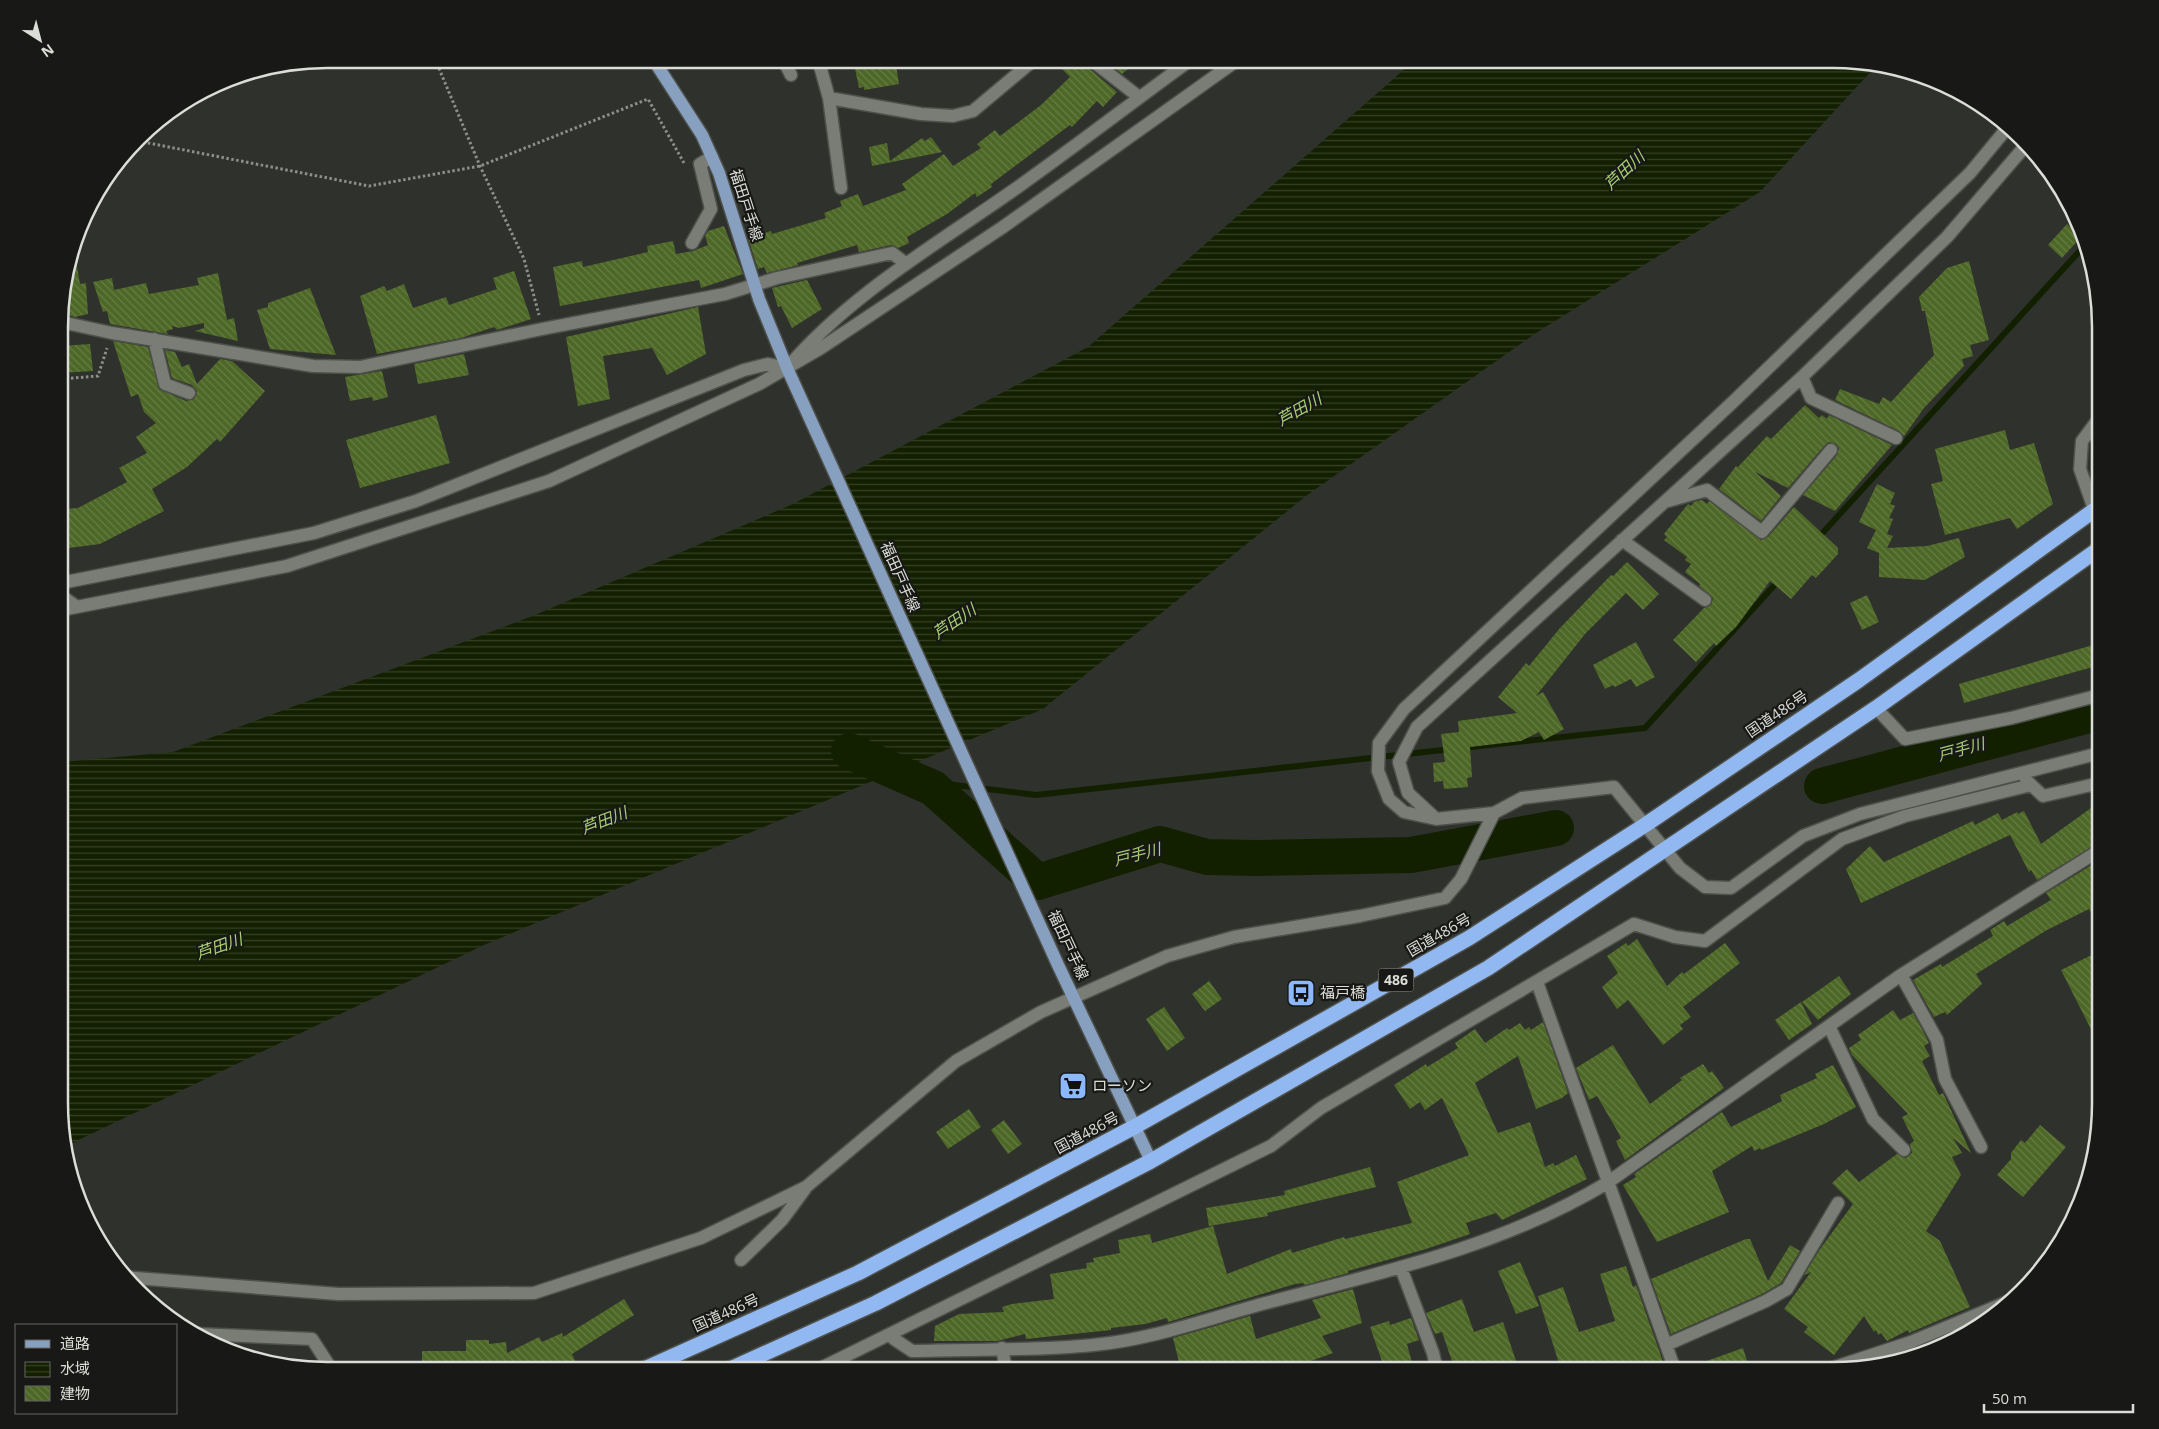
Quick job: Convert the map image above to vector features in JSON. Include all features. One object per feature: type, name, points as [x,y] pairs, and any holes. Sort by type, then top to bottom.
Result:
[{"type":"highway","name":"国道486号","points":[[660,1362],[858,1273],[1136,1126],[1469,938],[1645,825],[1859,680],[2092,512]]},
{"type":"highway","name":"486","points":[[746,1362],[876,1303],[1151,1161],[1488,968],[1876,708],[2092,554]]},
{"type":"main road","name":"福田戸手線","points":[[659,68],[702,135],[712,157],[719,173],[755,285],[789,372],[1058,965],[1151,1161]]},
{"type":"street","points":[[787,68],[791,76]]},
{"type":"street","points":[[820,68],[828,98],[842,188]]},
{"type":"street","points":[[828,98],[920,114],[953,116],[973,111],[1023,68]]},
{"type":"street","points":[[1101,68],[1139,98]]},
{"type":"street","points":[[789,372],[808,342],[905,263],[1018,187],[1180,68]]},
{"type":"street","points":[[68,609],[288,566],[549,481],[789,372],[821,348],[1003,227],[1226,68]]},
{"type":"street","points":[[2004,132],[1970,173],[1734,402],[1404,709],[1379,743],[1378,771],[1388,799],[1404,812],[1436,819],[1494,813],[1522,798],[1614,787],[1680,868],[1705,887],[1731,888],[1803,836],[1860,814],[2092,755]]},
{"type":"street","points":[[1436,819],[1408,793],[1399,762],[1417,727],[1802,377],[1947,237],[2022,150]]},
{"type":"street","points":[[692,243],[710,209],[700,164],[712,157]]},
{"type":"street","points":[[68,324],[112,333],[313,366],[360,367],[542,329],[725,294],[755,285],[892,253],[905,263]]},
{"type":"street","points":[[154,340],[165,384],[189,393]]},
{"type":"street","points":[[68,582],[314,533],[416,501],[744,370],[768,364],[789,372]]},
{"type":"street","points":[[1802,377],[1811,398],[1896,438]]},
{"type":"street","points":[[2092,428],[2082,441],[2080,470],[2092,497]]},
{"type":"street","points":[[1666,501],[1706,490],[1762,532],[1831,450]]},
{"type":"street","points":[[1622,540],[1706,600]]},
{"type":"street","points":[[68,601],[77,607]]},
{"type":"street","points":[[1876,708],[1905,739],[2011,718],[2092,697]]},
{"type":"street","points":[[2020,774],[2042,796],[2092,785]]},
{"type":"street","points":[[833,1362],[1271,1146],[1322,1108],[1634,924],[1675,937],[1705,941],[1842,839],[1905,816],[2031,785]]},
{"type":"street","points":[[741,1260],[782,1220],[806,1187],[956,1061],[1041,1012],[1167,956],[1234,937],[1360,916],[1445,898],[1461,879],[1494,813]]},
{"type":"street","points":[[891,1334],[894,1339],[912,1351],[1094,1345],[1149,1335],[1401,1268],[1444,1256],[1494,1237],[1568,1207],[1607,1183],[1902,976],[2092,855]]},
{"type":"street","points":[[1902,976],[1936,1040],[1945,1079],[1981,1147]]},
{"type":"street","points":[[1537,982],[1607,1183],[1617,1202],[1671,1362]]},
{"type":"street","points":[[1829,1026],[1873,1120],[1904,1150]]},
{"type":"street","points":[[136,1278],[338,1294],[534,1293],[701,1238],[806,1187]]},
{"type":"street","points":[[1666,1345],[1766,1301],[1787,1289],[1838,1204]]},
{"type":"street","points":[[1401,1268],[1435,1362]]},
{"type":"street","points":[[1855,1360],[1911,1342],[1986,1311]]},
{"type":"street","points":[[211,1335],[312,1339],[327,1362]]},
{"type":"street","points":[[1002,1348],[1005,1362]]},
{"type":"path","points":[[439,68],[480,166],[524,259],[542,329]]},
{"type":"path","points":[[144,142],[369,186],[480,166],[648,99],[686,166]]},
{"type":"path","points":[[68,378],[98,376],[112,333]]},
{"type":"water","name":"芦田川","points":[[1406,68],[1850,68],[1872,71],[1760,192],[1536,333],[1306,496],[1043,709],[484,945],[71,1144],[68,1120],[68,761],[173,752],[535,615],[793,504],[1088,347]]},
{"type":"building","points":[[855,68],[896,68],[899,84],[864,90],[864,87],[859,88]]},
{"type":"building","points":[[1089,68],[1117,92],[1103,107],[1097,101],[1072,127],[1070,125],[991,184],[992,187],[977,197],[975,193],[947,214],[907,237],[909,243],[898,248],[891,245],[859,252],[857,245],[797,263],[798,265],[767,273],[764,267],[758,269],[748,238],[771,231],[772,234],[826,218],[824,213],[842,206],[840,201],[858,194],[863,206],[906,190],[902,184],[944,154],[953,166],[981,148],[977,144],[995,130],[1000,136],[1041,105],[1070,77],[1062,69]]},
{"type":"building","points":[[1114,68],[1129,68],[1122,74]]},
{"type":"building","points":[[931,137],[942,152],[872,166],[869,147],[887,143],[890,161],[922,138],[925,141]]},
{"type":"building","points":[[2067,224],[2073,230],[2077,241],[2062,258],[2048,245]]},
{"type":"building","points":[[724,226],[743,274],[701,288],[699,280],[560,306],[553,267],[582,261],[583,267],[648,252],[647,246],[673,241],[676,254],[693,251],[708,245],[705,236],[708,231]]},
{"type":"building","points":[[76,260],[80,284],[86,283],[88,314],[75,317],[68,315],[68,309]]},
{"type":"building","points":[[1969,261],[1989,340],[1970,345],[1973,356],[1962,359],[1964,366],[1924,408],[1904,436],[1899,431],[1835,400],[1840,389],[1879,404],[1883,397],[1891,402],[1934,355],[1925,311],[1922,311],[1919,297],[1947,268]]},
{"type":"building","points":[[514,271],[531,319],[497,330],[494,327],[461,338],[377,354],[360,296],[384,286],[387,291],[404,284],[413,308],[446,297],[449,305],[497,289],[493,278]]},
{"type":"building","points":[[218,273],[227,320],[234,318],[238,341],[195,331],[204,328],[204,323],[179,328],[172,326],[173,329],[166,331],[168,334],[110,324],[107,311],[103,312],[93,282],[112,278],[114,290],[146,283],[149,294],[199,285],[197,278]]},
{"type":"building","points":[[807,280],[822,309],[792,328],[781,306],[778,307],[772,288]]},
{"type":"building","points":[[310,288],[336,355],[270,349],[257,310],[268,307],[268,303]]},
{"type":"building","points":[[698,307],[706,354],[667,375],[652,348],[603,356],[610,399],[578,406],[566,337]]},
{"type":"building","points":[[113,341],[148,347],[159,389],[186,401],[194,399],[197,391],[192,385],[172,378],[165,350],[175,352],[182,367],[189,364],[197,384],[220,359],[232,361],[265,391],[220,442],[217,439],[187,467],[152,489],[164,511],[100,544],[68,548],[68,509],[78,508],[127,482],[119,468],[147,453],[136,437],[156,423],[144,412],[138,394],[131,397]]},
{"type":"building","points":[[90,344],[93,371],[68,373],[68,346]]},
{"type":"building","points":[[464,354],[469,375],[418,384],[414,364]]},
{"type":"building","points":[[382,371],[388,397],[373,401],[372,397],[350,401],[345,377]]},
{"type":"building","points":[[1805,405],[1819,418],[1822,415],[1827,419],[1829,415],[1892,445],[1835,511],[1803,495],[1837,455],[1839,448],[1836,444],[1829,442],[1825,445],[1788,488],[1755,472],[1781,496],[1761,521],[1719,489],[1736,466],[1738,467],[1767,436],[1771,439]]},
{"type":"building","points":[[436,415],[450,463],[360,488],[346,440]]},
{"type":"building","points":[[2005,430],[2010,450],[2034,443],[2053,504],[2017,529],[2010,518],[1945,535],[1931,484],[1943,481],[1935,449]]},
{"type":"building","points":[[1877,484],[1895,493],[1890,504],[1895,506],[1889,518],[1893,519],[1887,534],[1893,536],[1887,548],[1927,546],[1959,538],[1965,557],[1925,580],[1879,577],[1879,553],[1867,548],[1876,530],[1859,522]]},
{"type":"building","points":[[1702,500],[1707,504],[1709,501],[1761,540],[1768,537],[1794,507],[1838,548],[1838,554],[1816,578],[1812,575],[1791,599],[1770,581],[1736,627],[1716,646],[1714,643],[1696,662],[1673,640],[1704,608],[1711,605],[1713,598],[1685,572],[1691,564],[1685,560],[1687,557],[1664,540],[1667,537],[1664,534],[1688,504],[1691,506],[1694,502]]},
{"type":"building","points":[[1627,562],[1659,594],[1643,610],[1626,593],[1585,634],[1536,696],[1543,692],[1564,729],[1544,740],[1539,732],[1521,741],[1470,747],[1472,777],[1467,778],[1468,787],[1444,789],[1443,781],[1434,782],[1433,763],[1445,762],[1441,734],[1459,732],[1458,721],[1517,713],[1498,697],[1526,663],[1529,666],[1560,628],[1611,575],[1613,576]]},
{"type":"building","points":[[1867,595],[1879,622],[1862,630],[1850,603]]},
{"type":"building","points":[[1636,642],[1655,677],[1636,687],[1631,679],[1615,687],[1613,685],[1605,689],[1593,665]]},
{"type":"building","points":[[2092,645],[2092,667],[1964,703],[1959,684]]},
{"type":"building","points":[[2091,808],[2092,847],[2037,880],[2031,870],[2029,872],[2010,835],[1861,903],[1846,869],[1870,846],[1884,862],[1973,821],[1975,825],[1998,813],[2002,820],[2017,812],[2018,814],[2024,811],[2041,844]]},
{"type":"building","points":[[2092,865],[2092,914],[2089,909],[2047,930],[1976,974],[1982,984],[1947,1015],[1945,1012],[1934,1017],[1913,980],[1941,964],[1942,967],[1993,936],[1990,930],[2004,921],[2007,926],[2051,900],[2046,893]]},
{"type":"building","points":[[1637,939],[1667,986],[1682,972],[1684,974],[1725,943],[1740,963],[1683,1007],[1691,1017],[1680,1025],[1683,1029],[1663,1045],[1628,1000],[1617,1009],[1602,987],[1618,973],[1607,956],[1626,943],[1628,946]]},
{"type":"building","points":[[2092,955],[2092,1031],[2061,970]]},
{"type":"building","points":[[1839,976],[1851,994],[1818,1020],[1802,1002]]},
{"type":"building","points":[[1209,981],[1222,999],[1205,1011],[1192,994]]},
{"type":"building","points":[[1801,1002],[1812,1024],[1789,1040],[1775,1020]]},
{"type":"building","points":[[1164,1007],[1185,1038],[1167,1051],[1146,1019]]},
{"type":"building","points":[[1893,1010],[1900,1020],[1913,1013],[1922,1029],[1929,1043],[1924,1046],[1930,1056],[1922,1061],[1939,1095],[1943,1093],[1971,1153],[1953,1138],[1962,1153],[1952,1157],[1961,1175],[1926,1231],[1940,1241],[1970,1307],[1909,1333],[1908,1330],[1887,1341],[1881,1333],[1878,1335],[1876,1330],[1874,1332],[1864,1316],[1834,1355],[1804,1332],[1808,1327],[1784,1309],[1811,1272],[1804,1275],[1820,1249],[1853,1204],[1832,1183],[1847,1169],[1859,1182],[1897,1154],[1906,1158],[1912,1153],[1910,1144],[1914,1141],[1902,1117],[1908,1114],[1852,1055],[1849,1048],[1861,1040],[1858,1035]]},
{"type":"building","points":[[1543,1022],[1568,1093],[1562,1098],[1536,1109],[1518,1056],[1475,1083],[1498,1133],[1530,1122],[1545,1167],[1553,1163],[1555,1166],[1576,1155],[1587,1179],[1502,1220],[1496,1213],[1466,1223],[1470,1234],[1426,1249],[1348,1271],[1348,1273],[1305,1285],[1303,1283],[1295,1284],[1168,1322],[1167,1318],[1145,1324],[1111,1328],[1111,1330],[1026,1339],[1025,1334],[997,1341],[934,1341],[935,1326],[959,1314],[1004,1312],[1002,1307],[1012,1304],[1054,1299],[1050,1274],[1087,1268],[1086,1263],[1094,1262],[1093,1258],[1120,1253],[1118,1240],[1150,1234],[1152,1243],[1213,1226],[1227,1274],[1291,1249],[1292,1253],[1344,1237],[1345,1239],[1412,1223],[1397,1182],[1469,1155],[1442,1098],[1425,1110],[1420,1102],[1410,1109],[1394,1085],[1426,1064],[1427,1067],[1458,1048],[1455,1043],[1475,1029],[1485,1043],[1507,1028],[1509,1030],[1520,1023],[1525,1030],[1529,1027],[1531,1030]]},
{"type":"building","points":[[1613,1045],[1650,1104],[1682,1080],[1680,1078],[1703,1064],[1709,1073],[1712,1071],[1724,1088],[1625,1160],[1616,1141],[1621,1138],[1618,1132],[1597,1096],[1589,1100],[1576,1068]]},
{"type":"building","points":[[1833,1065],[1856,1107],[1824,1124],[1761,1150],[1760,1148],[1754,1151],[1752,1146],[1712,1171],[1729,1212],[1657,1242],[1623,1185],[1636,1177],[1634,1174],[1722,1112],[1731,1127],[1782,1101],[1780,1095],[1817,1078],[1815,1074]]},
{"type":"building","points":[[969,1109],[981,1127],[948,1149],[936,1132]]},
{"type":"building","points":[[1004,1120],[1022,1144],[1008,1154],[991,1130]]},
{"type":"building","points":[[2040,1125],[2066,1147],[2023,1197],[1997,1175],[2011,1159],[2011,1153],[2021,1140],[2025,1143]]},
{"type":"building","points":[[1370,1167],[1376,1187],[1267,1213],[1268,1216],[1209,1226],[1206,1208],[1285,1195],[1284,1191]]},
{"type":"building","points":[[1750,1239],[1768,1281],[1790,1245],[1800,1251],[1781,1283],[1762,1294],[1671,1334],[1651,1279]]},
{"type":"building","points":[[1520,1262],[1539,1306],[1516,1314],[1498,1271]]},
{"type":"building","points":[[1626,1266],[1633,1287],[1636,1285],[1663,1362],[1559,1362],[1538,1296],[1563,1287],[1579,1332],[1615,1321],[1600,1274]]},
{"type":"building","points":[[1353,1289],[1362,1323],[1322,1336],[1333,1353],[1308,1362],[1179,1362],[1173,1338],[1250,1316],[1256,1339],[1321,1318],[1312,1300]]},
{"type":"building","points":[[624,1299],[634,1315],[572,1354],[576,1362],[422,1362],[422,1351],[466,1351],[466,1340],[489,1340],[489,1344],[506,1342],[507,1353],[539,1337],[542,1342],[562,1333],[563,1337]]},
{"type":"building","points":[[1462,1299],[1474,1332],[1503,1322],[1516,1362],[1452,1362],[1442,1332],[1435,1334],[1426,1313]]},
{"type":"building","points":[[1411,1318],[1419,1340],[1407,1344],[1412,1362],[1382,1362],[1370,1327],[1389,1321],[1390,1325]]},
{"type":"building","points":[[1743,1348],[1747,1362],[1704,1362]]},
{"type":"waterway","points":[[1817,539],[2080,250]]},
{"type":"waterway","points":[[1462,748],[1645,728],[1780,579]]},
{"type":"waterway","name":"戸手川","points":[[1822,786],[2092,714]]},
{"type":"waterway","points":[[896,766],[938,783],[1036,795],[1452,749]]},
{"type":"waterway","name":"戸手川","points":[[849,751],[933,788],[1038,882],[1160,844],[1207,857],[1411,855],[1556,828]]},
{"type":"place","name":"福戸橋","points":[[1301,993]]},
{"type":"place","name":"ローソン","points":[[1073,1086]]}]
